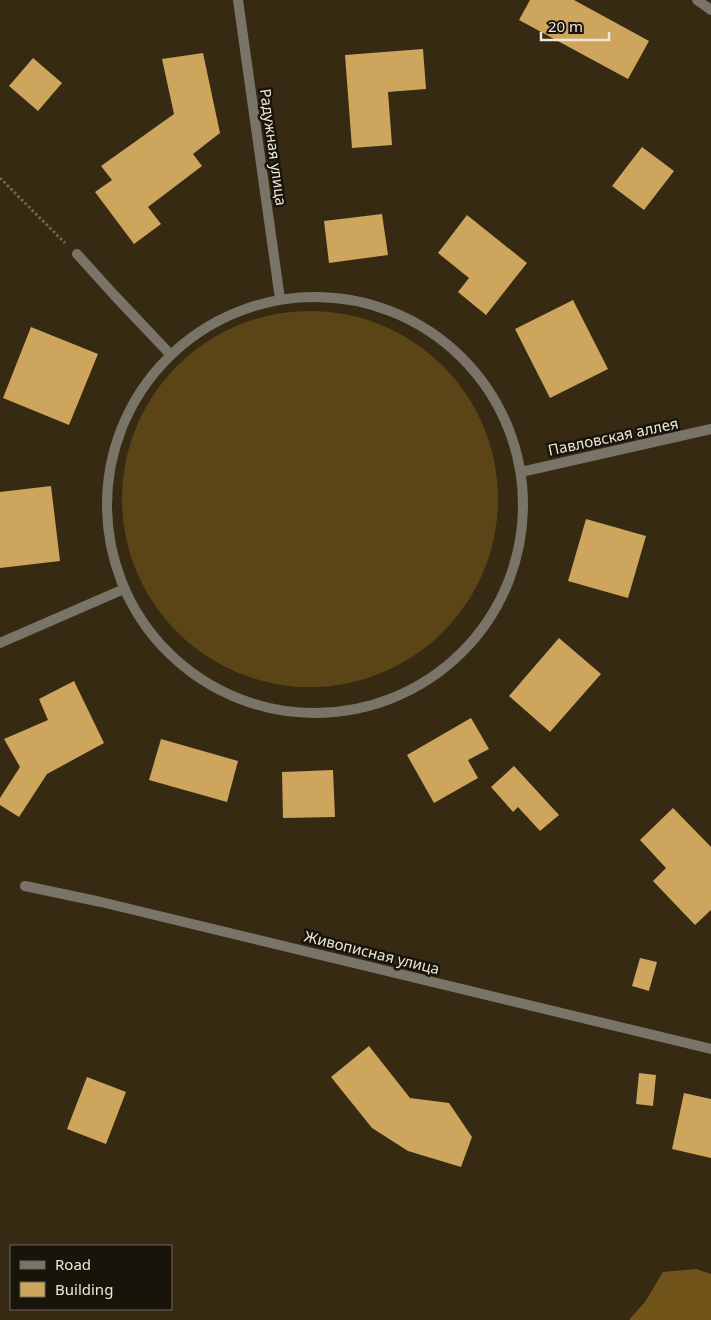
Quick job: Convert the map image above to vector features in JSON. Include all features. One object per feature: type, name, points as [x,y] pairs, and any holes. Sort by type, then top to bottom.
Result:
[{"type":"street","name":"Радужная улица","points":[[238,0],[280,299]]},
{"type":"street","points":[[697,0],[711,10]]},
{"type":"street","points":[[76,254],[170,354]]},
{"type":"street","points":[[307,296],[362,301],[413,320],[436,335],[457,352],[476,372],[492,395],[505,419],[515,445],[521,472],[523,508],[518,553],[510,579],[499,604],[489,619],[466,648],[447,667],[400,695],[348,711],[294,712],[267,708],[224,692],[192,673],[171,656],[137,614],[124,589],[115,565],[109,540],[106,515],[110,464],[126,415],[138,393],[153,372],[170,354],[210,324],[255,304],[280,299],[307,296]]},
{"type":"street","name":"Павловская аллея","points":[[521,472],[711,430]]},
{"type":"street","points":[[0,643],[124,589]]},
{"type":"street","name":"Живописная улица","points":[[25,886],[101,902],[711,1049]]},
{"type":"path","points":[[0,178],[76,254]]},
{"type":"shaded area","points":[[310,311],[347,315],[382,326],[414,343],[443,366],[466,395],[483,427],[494,462],[498,499],[494,536],[483,571],[466,603],[443,632],[414,655],[382,672],[347,683],[310,687],[273,683],[238,672],[206,655],[177,632],[154,603],[137,571],[126,536],[122,499],[126,462],[137,427],[154,395],[177,366],[206,343],[238,326],[273,315]]},
{"type":"shaded area","points":[[696,1269],[711,1274],[711,1320],[629,1320],[645,1302],[663,1272]]},
{"type":"building","points":[[530,0],[574,0],[649,41],[628,79],[519,20]]},
{"type":"building","points":[[423,49],[426,89],[388,92],[392,145],[352,148],[345,55]]},
{"type":"building","points":[[203,53],[220,133],[193,154],[202,166],[148,207],[161,224],[134,244],[95,192],[112,180],[101,166],[174,114],[162,59]]},
{"type":"building","points":[[33,58],[62,83],[38,111],[9,86]]},
{"type":"building","points":[[642,147],[674,171],[644,210],[612,186]]},
{"type":"building","points":[[382,214],[388,255],[329,263],[324,221]]},
{"type":"building","points":[[467,215],[527,263],[486,315],[458,292],[469,278],[438,253]]},
{"type":"building","points":[[573,300],[608,369],[550,398],[515,329]]},
{"type":"building","points":[[31,327],[98,354],[69,425],[3,398]]},
{"type":"building","points":[[51,486],[60,561],[0,568],[0,492]]},
{"type":"building","points":[[586,519],[646,536],[628,598],[568,581]]},
{"type":"building","points":[[559,638],[601,674],[550,732],[509,696]]},
{"type":"building","points":[[74,681],[104,743],[47,774],[19,817],[0,805],[0,798],[20,767],[4,739],[48,720],[39,699]]},
{"type":"building","points":[[471,718],[489,749],[468,760],[478,778],[434,803],[407,755]]},
{"type":"building","points":[[161,739],[238,761],[227,802],[149,780]]},
{"type":"building","points":[[514,766],[559,815],[540,831],[518,807],[513,812],[491,787]]},
{"type":"building","points":[[333,770],[335,817],[283,818],[282,772]]},
{"type":"building","points":[[673,808],[711,847],[711,910],[695,925],[653,881],[666,868],[640,840]]},
{"type":"building","points":[[640,958],[657,962],[649,991],[632,986]]},
{"type":"building","points":[[369,1046],[410,1098],[449,1103],[472,1137],[461,1167],[408,1151],[372,1128],[331,1077]]},
{"type":"building","points":[[639,1073],[656,1075],[653,1106],[636,1104]]},
{"type":"building","points":[[87,1077],[126,1092],[106,1144],[67,1129]]},
{"type":"building","points":[[684,1093],[711,1099],[711,1158],[672,1149]]}]
